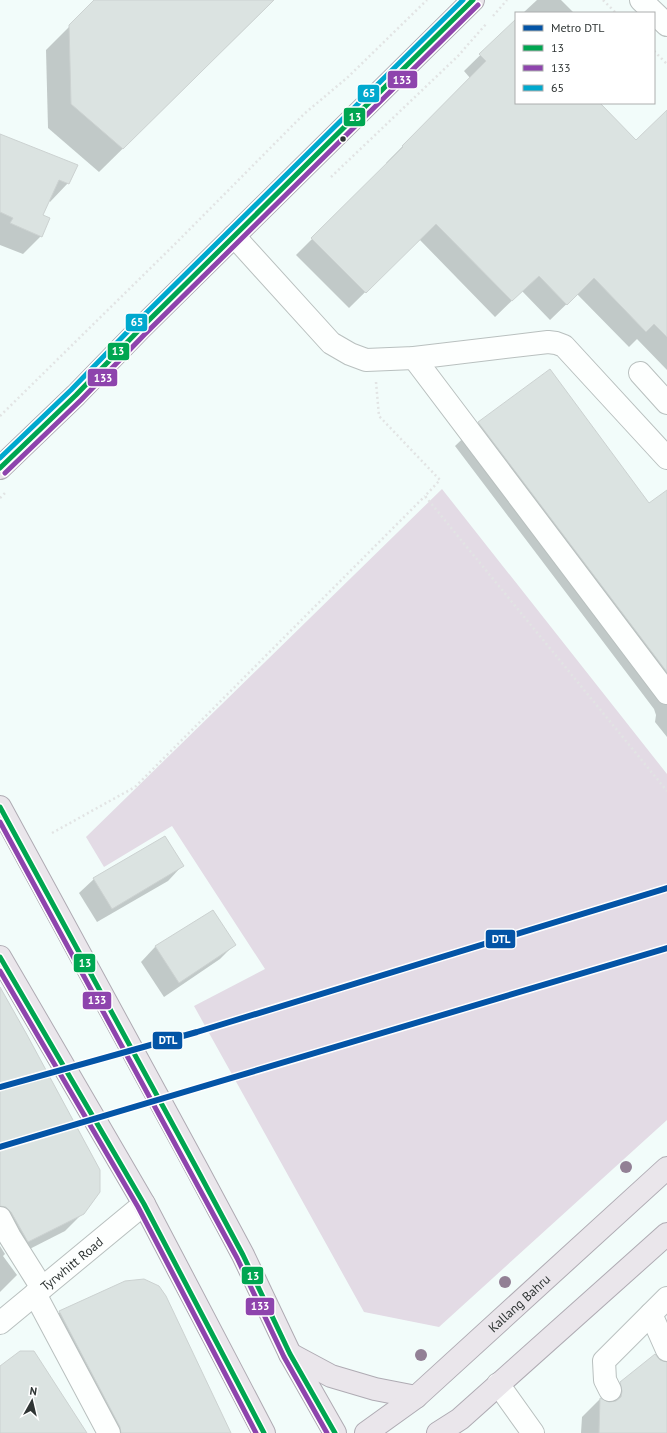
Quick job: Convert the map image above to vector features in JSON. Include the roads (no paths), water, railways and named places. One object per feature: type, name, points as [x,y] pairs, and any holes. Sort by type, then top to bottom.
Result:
[{"type":"main road","points":[[0,468],[76,395],[140,329],[473,0]]},
{"type":"main road","points":[[0,807],[197,1169],[243,1255],[290,1354],[335,1433]]},
{"type":"main road","points":[[0,957],[144,1204],[264,1433]]},
{"type":"main road","name":"Kallang Bahru","points":[[366,1433],[416,1398],[667,1168]]},
{"type":"main road","points":[[438,1433],[456,1426],[498,1384],[667,1234]]},
{"type":"main road","points":[[290,1354],[331,1376],[375,1389],[416,1398]]},
{"type":"street","points":[[641,0],[653,12]]},
{"type":"street","points":[[655,14],[667,26]]},
{"type":"street","points":[[234,236],[331,343],[350,354],[366,360],[414,358],[548,342],[564,346],[667,458]]},
{"type":"street","points":[[414,358],[667,694]]},
{"type":"street","points":[[640,373],[667,403]]},
{"type":"street","name":"Tyrwhitt Road","points":[[0,1323],[144,1204]]},
{"type":"street","points":[[0,1218],[39,1291],[109,1433]]},
{"type":"street","points":[[610,1390],[605,1380],[604,1361],[667,1298]]},
{"type":"street","points":[[651,1314],[667,1350]]},
{"type":"street","points":[[498,1384],[533,1433]]},
{"type":"metro line","name":"DTL","points":[[0,1087],[197,1032],[667,888]]},
{"type":"metro line","name":"DTL","points":[[0,1147],[667,948]]}]
